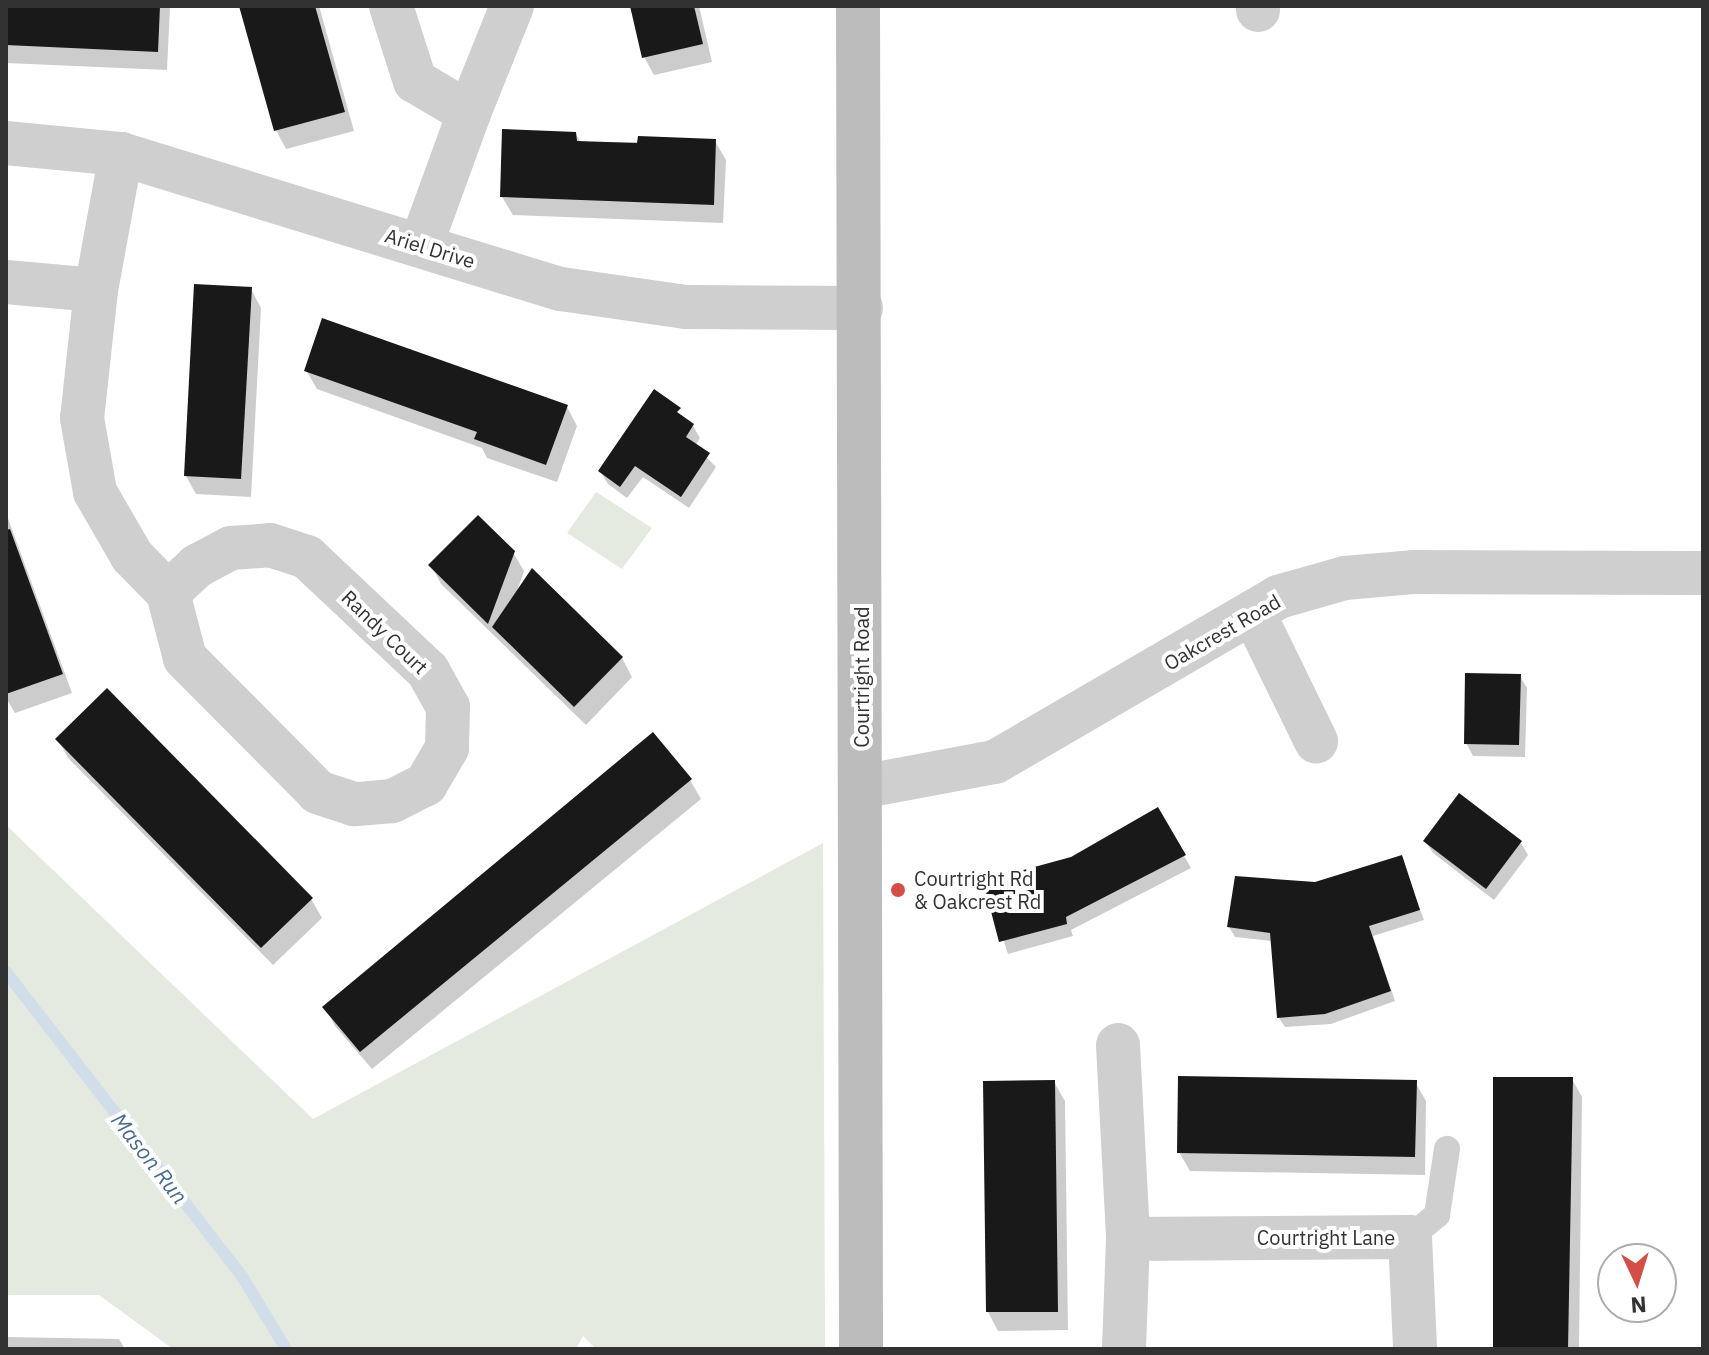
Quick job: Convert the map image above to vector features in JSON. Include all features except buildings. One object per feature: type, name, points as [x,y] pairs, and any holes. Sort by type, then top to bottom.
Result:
[{"type":"street","points":[[391,6],[415,81],[469,113]]},
{"type":"street","points":[[421,245],[512,6]]},
{"type":"street","name":"Courtright Road","points":[[858,6],[861,1349]]},
{"type":"street","name":"Ariel Drive","points":[[6,143],[121,154],[561,289],[686,307],[861,308]]},
{"type":"street","name":"Randy Court","points":[[121,154],[96,290],[82,418],[95,492],[132,556],[168,593],[185,658],[318,792],[354,804],[392,801],[426,784],[447,748],[448,707],[428,671],[307,557],[270,545],[231,548],[197,566],[168,593]]},
{"type":"street","points":[[6,282],[96,290]]},
{"type":"street","name":"Oakcrest Road","points":[[861,787],[995,762],[1278,597],[1345,578],[1413,572],[1703,573]]},
{"type":"street","points":[[1253,612],[1316,741]]},
{"type":"street","points":[[1118,1045],[1128,1239],[1124,1349]]},
{"type":"street","name":"Courtright Lane","points":[[1128,1239],[1410,1237],[1415,1349]]},
{"type":"lane","points":[[1410,1237],[1437,1215],[1447,1149]]},
{"type":"shaded area","points":[[596,492],[652,528],[622,569],[567,533]]},
{"type":"shaded area","points":[[6,825],[313,1119],[823,843],[825,1349],[596,1349],[583,1336],[576,1349],[173,1349],[99,1295],[6,1295]]},
{"type":"waterway","name":"Mason Run","points":[[6,972],[243,1278],[286,1349]]},
{"type":"place","name":"Courtright Rd & Oakcrest Rd","points":[[898,890]]}]
